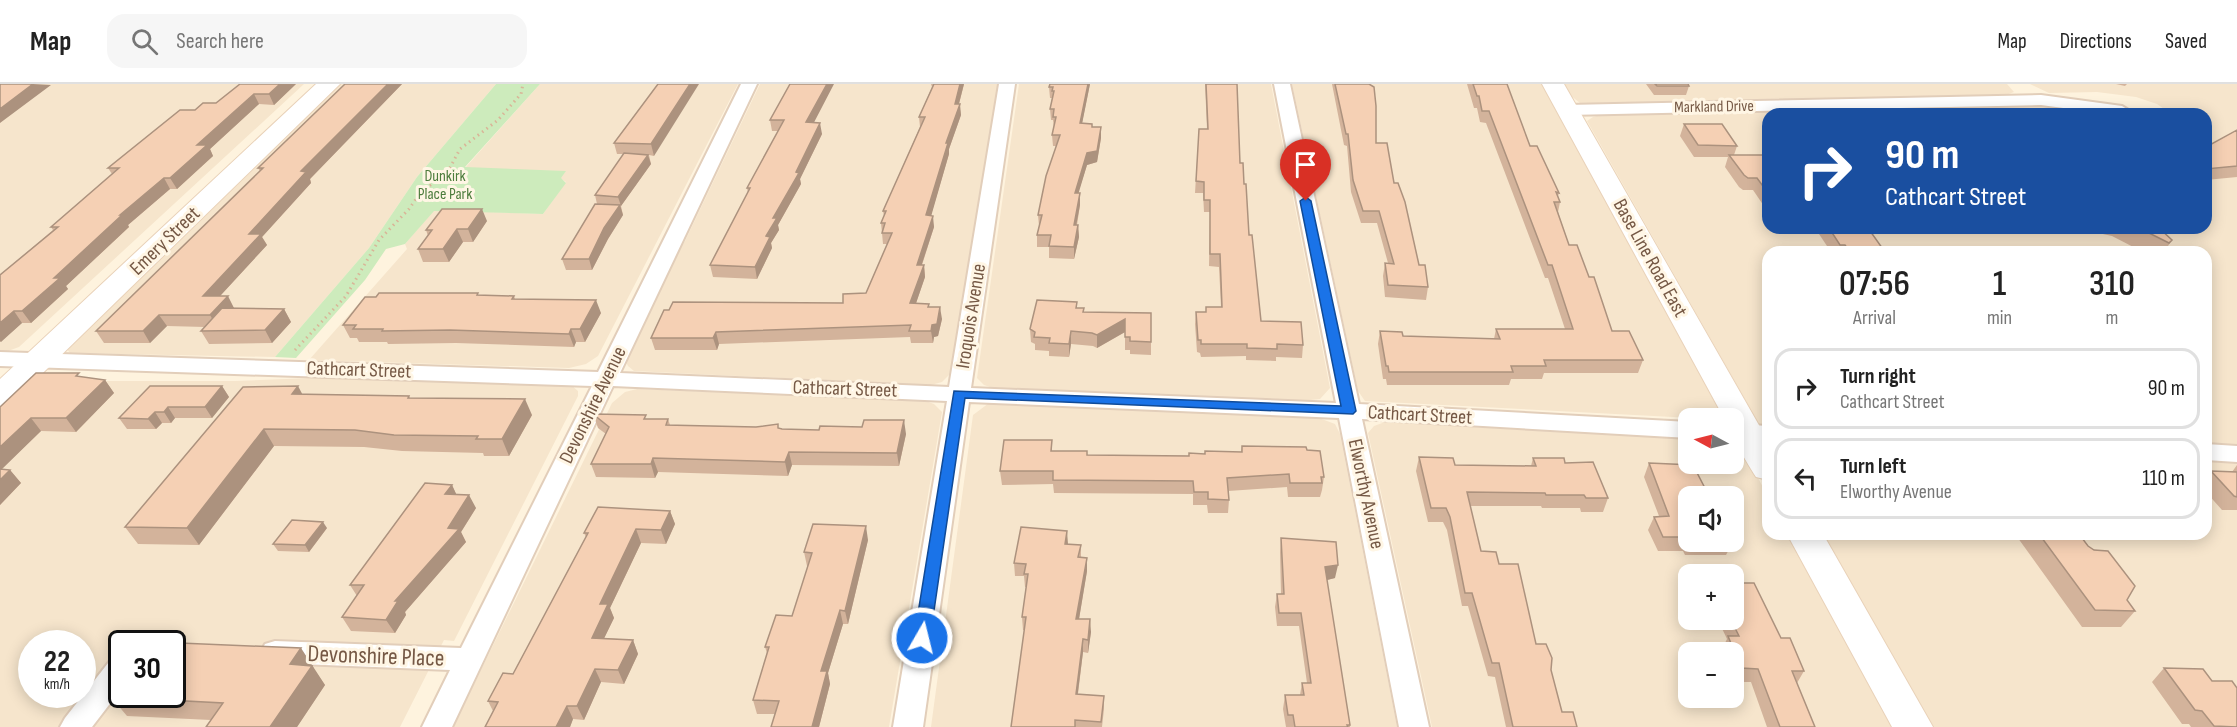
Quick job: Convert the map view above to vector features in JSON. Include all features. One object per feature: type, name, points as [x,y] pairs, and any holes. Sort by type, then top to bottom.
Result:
[{"type":"street","name":"Emery Street","points":[[0,398],[329,84]]},
{"type":"street","name":"Devonshire Avenue","points":[[437,727],[749,84]]},
{"type":"street","name":"Iroquois Avenue","points":[[908,727],[1007,84]]},
{"type":"street","name":"Elworthy Avenue","points":[[1282,84],[1414,727]]},
{"type":"street","name":"Base Line Road East","points":[[1553,84],[1762,457]]},
{"type":"street","points":[[2021,84],[2041,100]]},
{"type":"street","name":"Markland Drive","points":[[1567,110],[2041,100],[2100,108]]},
{"type":"street","name":"Cathcart Street","points":[[0,359],[605,379],[1349,411],[1678,429]]},
{"type":"street","points":[[2212,452],[2237,454]]},
{"type":"street","points":[[1808,540],[1913,727]]},
{"type":"street","name":"Devonshire Place","points":[[244,651],[471,660]]},
{"type":"street","points":[[75,727],[108,684]]},
{"type":"path","points":[[279,367],[346,296],[379,240],[409,209],[423,189],[445,177],[460,149],[498,120],[521,94],[523,84]]},
{"type":"shaded area","points":[[0,84],[304,84],[19,347],[0,351]]},
{"type":"shaded area","points":[[339,84],[496,84],[417,177],[369,248],[275,357],[70,353],[65,347]]},
{"type":"shaded area","points":[[540,84],[738,84],[598,356],[586,364],[569,368],[309,360],[407,249],[405,244],[434,210],[543,214],[566,182],[560,178],[565,172],[465,168]]},
{"type":"shaded area","points":[[760,84],[998,84],[950,374],[942,382],[931,385],[634,371],[628,366],[625,360]]},
{"type":"shaded area","points":[[1019,84],[1271,84],[1330,388],[1320,399],[1301,401],[993,388],[984,385],[977,378]]},
{"type":"shaded area","points":[[1292,84],[1542,84],[1718,408],[1678,408],[1678,417],[1365,401],[1358,391]]},
{"type":"shaded area","points":[[1563,84],[2007,84],[2014,92],[2006,95],[1580,103],[1570,95]]},
{"type":"shaded area","points":[[2030,84],[2237,84],[2237,727],[1932,727],[1825,540],[2212,540],[2212,246],[1762,246],[1762,429],[1587,121],[1604,114],[1762,111],[1762,234],[2212,234],[2212,108],[2163,108],[2136,97],[2097,92],[2049,93]]},
{"type":"shaded area","points":[[2050,106],[2058,108],[1938,108]]},
{"type":"shaded area","points":[[362,376],[571,385],[578,391],[578,396],[454,641],[444,640],[400,727],[0,727],[0,414],[45,381],[235,381]]},
{"type":"shaded area","points":[[637,389],[923,400],[934,404],[942,412],[889,727],[453,727],[612,403],[625,392]]},
{"type":"shaded area","points":[[989,403],[1319,418],[1335,424],[1340,434],[1397,727],[931,727],[973,415]]},
{"type":"shaded area","points":[[1385,422],[1678,438],[1678,474],[1744,474],[1744,454],[1762,486],[1762,540],[1792,540],[1893,727],[1432,727],[1368,433],[1374,426]]},
{"type":"green space","name":"Dunkirk Place Park","points":[[496,84],[540,84],[465,167],[566,171],[561,178],[566,183],[543,214],[434,211],[405,244],[386,249],[365,280],[296,358],[275,357],[369,248],[417,177]]},
{"type":"building","points":[[0,84],[33,84],[0,109]]},
{"type":"building","points":[[240,84],[280,84],[269,94],[254,94],[197,145],[207,145],[170,178],[164,178],[120,215],[122,215],[54,278],[60,278],[22,311],[14,311],[0,323],[0,275],[58,227],[51,227],[119,168],[108,168],[180,110],[195,110],[203,103],[216,103]]},
{"type":"building","points":[[345,84],[388,84],[301,171],[306,172],[249,234],[261,234],[203,296],[228,296],[210,315],[159,315],[143,331],[96,331],[263,168],[258,168]]},
{"type":"building","points":[[658,84],[690,84],[651,144],[614,143]]},
{"type":"building","points":[[790,84],[827,84],[806,122],[820,123],[796,172],[799,173],[773,218],[777,218],[766,236],[770,237],[755,267],[710,265],[750,188],[747,188],[784,120],[770,120]]},
{"type":"building","points":[[934,84],[960,84],[955,104],[960,104],[946,143],[948,143],[926,215],[933,216],[917,265],[924,265],[910,303],[940,307],[937,324],[932,325],[931,331],[909,331],[911,325],[716,332],[713,338],[651,338],[664,310],[669,310],[673,302],[843,303],[843,294],[866,293],[892,233],[882,233],[885,223],[881,223],[886,211],[883,211],[925,117],[919,117]]},
{"type":"building","points":[[1050,84],[1088,84],[1080,123],[1101,127],[1097,151],[1087,153],[1075,193],[1080,193],[1074,225],[1078,225],[1074,247],[1049,246],[1051,235],[1037,235],[1042,215],[1038,215],[1046,176],[1060,135],[1052,135],[1056,117],[1053,117],[1054,109],[1050,109],[1054,91],[1052,91],[1053,87],[1049,87]]},
{"type":"building","points":[[1206,84],[1237,84],[1240,163],[1243,163],[1244,184],[1246,184],[1249,235],[1252,235],[1261,321],[1301,322],[1303,345],[1277,344],[1277,349],[1247,348],[1247,344],[1201,344],[1201,340],[1198,340],[1196,312],[1206,312],[1206,307],[1222,307],[1220,254],[1210,254],[1210,200],[1204,200],[1204,182],[1196,181],[1199,129],[1208,129]]},
{"type":"building","points":[[1335,84],[1369,84],[1374,87],[1376,143],[1387,143],[1394,183],[1398,183],[1405,202],[1419,265],[1425,265],[1428,287],[1388,285],[1385,263],[1394,264],[1379,211],[1363,211],[1353,180],[1348,134],[1346,134]]},
{"type":"building","points":[[1473,84],[1507,84],[1530,146],[1537,146],[1559,193],[1556,192],[1560,202],[1554,202],[1569,245],[1577,245],[1589,277],[1594,277],[1612,331],[1629,331],[1643,360],[1544,360],[1546,366],[1511,366],[1513,372],[1389,372],[1380,331],[1402,332],[1403,336],[1500,339],[1496,329],[1573,329],[1552,265],[1548,265],[1489,111],[1482,111],[1479,96]]},
{"type":"building","points":[[1655,84],[1688,84],[1689,86],[1657,86]]},
{"type":"building","points":[[1684,124],[1722,124],[1737,146],[1698,145]]},
{"type":"building","points":[[2237,130],[2237,166],[2212,168],[2212,144]]},
{"type":"building","points":[[624,153],[648,155],[618,197],[595,195]]},
{"type":"building","points":[[1729,155],[1762,155],[1762,185],[1757,178],[1748,178]]},
{"type":"building","points":[[595,204],[620,205],[604,228],[589,259],[562,259]]},
{"type":"building","points":[[442,209],[482,209],[468,229],[457,229],[443,249],[418,249],[432,230],[426,230]]},
{"type":"building","points":[[1833,234],[1872,234],[1881,246],[1846,246],[1840,245]]},
{"type":"building","points":[[2151,234],[2166,234],[2172,240],[2169,243]]},
{"type":"building","points":[[379,293],[478,293],[477,295],[514,296],[512,299],[596,300],[580,329],[571,329],[569,334],[450,330],[382,331],[383,329],[353,329],[356,325],[343,325],[365,297],[376,297]]},
{"type":"building","points":[[1037,300],[1077,302],[1076,308],[1084,308],[1083,312],[1151,313],[1151,342],[1130,341],[1130,337],[1125,337],[1125,319],[1097,335],[1071,331],[1069,344],[1049,343],[1050,338],[1034,337],[1035,332],[1030,329]]},
{"type":"building","points":[[222,308],[284,309],[265,330],[201,331]]},
{"type":"building","points":[[36,373],[79,373],[76,376],[105,380],[66,418],[31,418],[0,447],[0,407]]},
{"type":"building","points":[[150,386],[222,386],[205,407],[168,407],[164,412],[155,412],[148,419],[119,418]]},
{"type":"building","points":[[298,386],[292,394],[525,399],[502,439],[476,439],[478,436],[394,435],[355,430],[264,429],[187,528],[125,527],[243,387]]},
{"type":"building","points":[[593,414],[646,415],[644,419],[668,419],[666,425],[756,427],[778,424],[778,428],[782,429],[819,430],[820,426],[862,427],[864,420],[904,420],[897,453],[789,452],[785,462],[653,458],[651,464],[591,464],[609,427]]},
{"type":"building","points":[[1004,440],[1052,440],[1051,451],[1087,451],[1087,455],[1189,456],[1189,453],[1205,454],[1205,451],[1242,452],[1242,446],[1306,447],[1307,450],[1320,451],[1324,477],[1321,477],[1322,483],[1290,483],[1289,474],[1227,478],[1229,500],[1208,499],[1208,492],[1194,492],[1193,481],[1053,480],[1053,471],[1000,471]]},
{"type":"building","points":[[1419,457],[1453,458],[1455,465],[1536,466],[1533,458],[1564,458],[1565,463],[1593,462],[1608,498],[1586,498],[1584,495],[1546,495],[1545,493],[1467,492],[1481,551],[1496,552],[1499,564],[1518,564],[1536,644],[1546,644],[1552,658],[1551,670],[1562,712],[1573,712],[1577,727],[1513,727],[1499,663],[1492,663],[1472,593],[1465,593],[1450,517],[1446,508],[1431,508]]},
{"type":"building","points":[[1649,463],[1678,464],[1678,474],[1698,474],[1704,486],[1678,486],[1678,537],[1663,537],[1654,517],[1669,516]]},
{"type":"building","points":[[0,469],[10,470],[0,480]]},
{"type":"building","points":[[2212,471],[2237,472],[2237,497]]},
{"type":"building","points":[[425,483],[452,485],[445,494],[469,495],[448,528],[459,529],[395,601],[398,601],[386,620],[342,617],[364,585],[350,585]]},
{"type":"building","points":[[598,507],[670,511],[661,530],[636,529],[600,604],[608,604],[592,638],[633,640],[618,670],[595,669],[577,706],[567,706],[556,727],[485,727],[498,702],[488,701],[503,673],[513,674],[588,533],[584,533]]},
{"type":"building","points":[[292,520],[323,522],[305,545],[273,544]]},
{"type":"building","points":[[813,524],[866,526],[845,611],[840,610],[821,671],[827,671],[812,727],[771,727],[779,701],[753,700],[769,647],[765,647],[776,615],[792,616],[812,553],[804,552]]},
{"type":"building","points":[[1021,527],[1067,531],[1065,544],[1081,545],[1078,557],[1087,558],[1076,619],[1090,619],[1088,640],[1083,639],[1076,694],[1104,696],[1101,722],[1075,720],[1075,727],[1011,727],[1026,617],[1022,617],[1028,574],[1024,574],[1026,564],[1014,563]]},
{"type":"building","points":[[1281,538],[1336,542],[1338,565],[1325,567],[1350,725],[1347,725],[1348,727],[1295,727],[1293,715],[1288,715],[1285,695],[1304,695],[1302,683],[1311,683],[1301,613],[1279,613],[1277,594],[1284,594]]},
{"type":"building","points":[[2043,540],[2084,540],[2094,550],[2108,551],[2135,586],[2127,600],[2135,611],[2095,610]]},
{"type":"building","points":[[1744,583],[1754,583],[1781,638],[1790,638],[1804,671],[1792,671],[1815,727],[1780,727],[1758,669],[1744,668],[1744,642],[1730,642],[1728,636],[1739,636],[1736,630],[1744,630]]},
{"type":"building","points":[[186,643],[301,648],[290,664],[312,666],[270,727],[206,727],[223,703],[186,701]]},
{"type":"building","points":[[2164,668],[2203,669],[2212,681],[2232,681],[2237,688],[2237,727],[2214,726],[2202,711],[2195,710]]},
{"type":"route","points":[[922,638],[959,394],[1349,411],[1306,201]]}]
